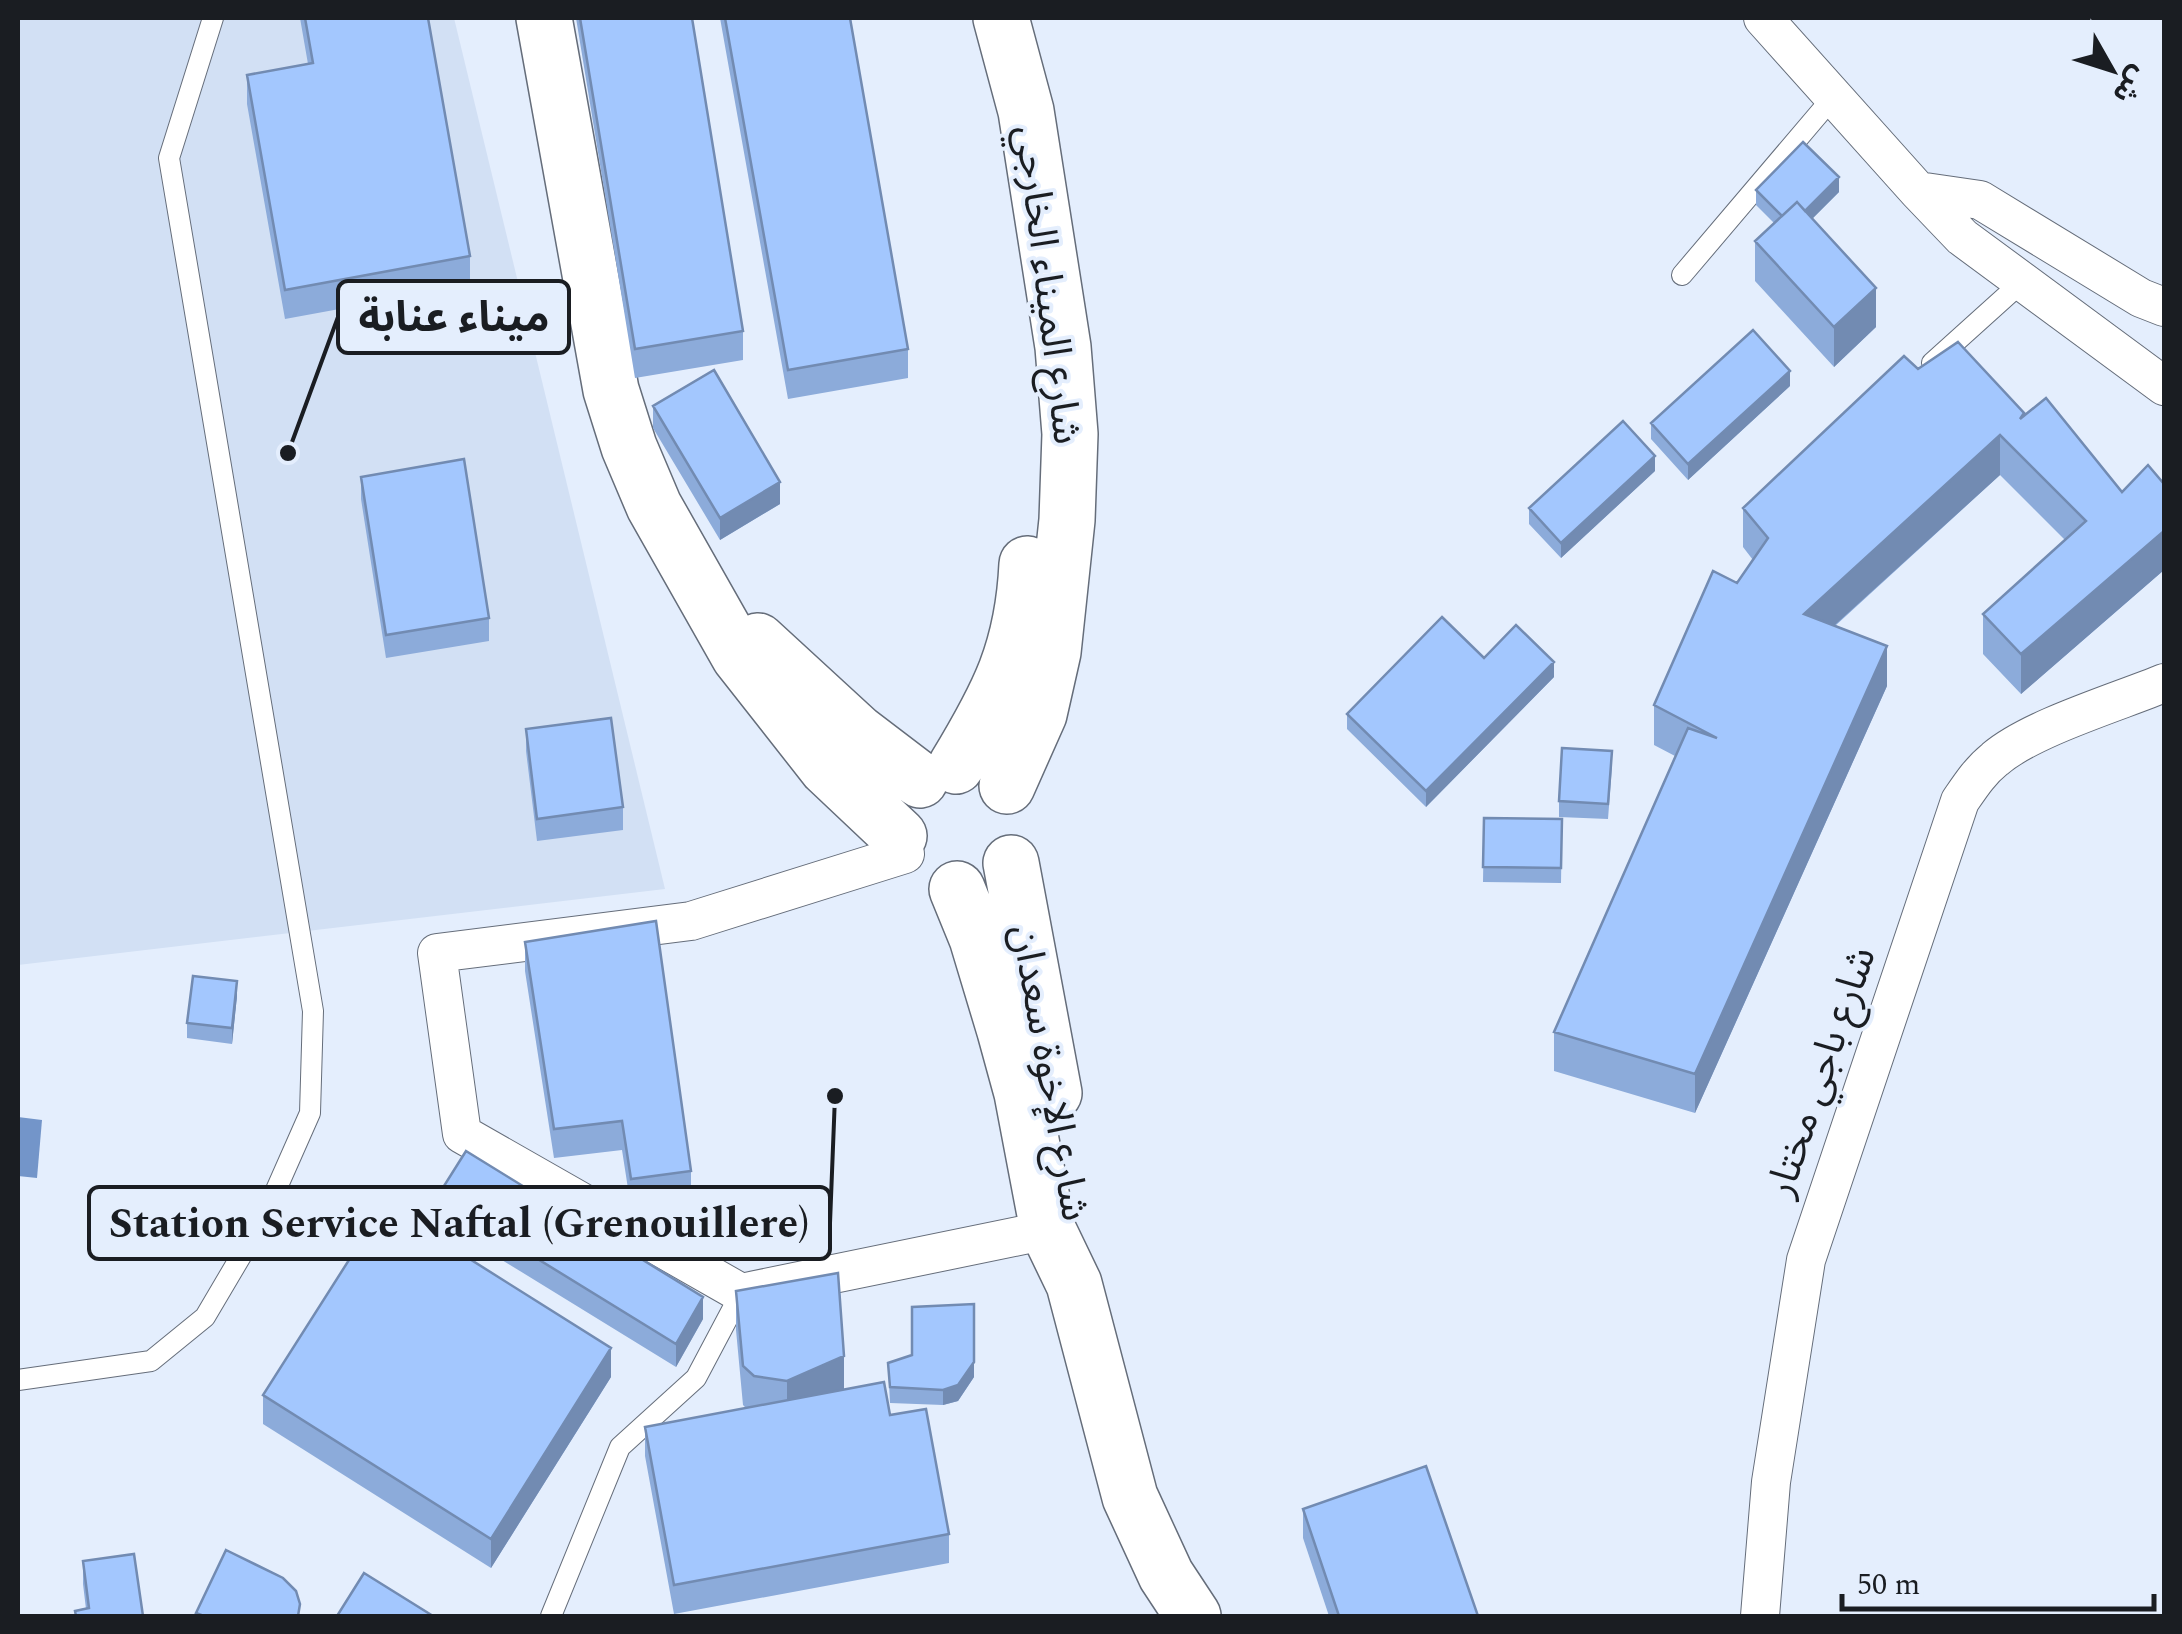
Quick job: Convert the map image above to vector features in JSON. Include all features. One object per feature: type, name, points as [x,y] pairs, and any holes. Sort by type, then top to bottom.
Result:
[{"type":"street","points":[[544,18],[611,390],[654,506],[681,557],[750,671],[842,750],[926,879],[958,889],[978,886],[996,877],[1011,862],[1020,844],[1022,824],[1018,804],[1007,786],[975,766],[938,773],[842,750]]},
{"type":"street","name":"شارع الميناء الخارجي","points":[[938,773],[994,704],[1007,674],[1026,579],[1030,512],[1028,350],[989,122],[981,18]]},
{"type":"street","name":"شارع الميناء الخارجي","points":[[1001,18],[1026,110],[1063,347],[1070,434],[1066,540],[1053,652],[1039,714],[1007,786]]},
{"type":"street","points":[[1763,18],[1962,236],[2164,386]]},
{"type":"street","points":[[1918,191],[1980,200],[2141,298],[2164,307]]},
{"type":"street","name":"شارع باجي مختار","points":[[1760,1616],[1771,1482],[1806,1260],[1960,800],[1976,776],[2023,740],[2164,683]]},
{"type":"street","points":[[902,845],[900,816],[907,796],[938,773]]},
{"type":"street","points":[[902,845],[691,922],[437,954],[462,1134],[741,1293],[1048,1230]]},
{"type":"street","name":"شارع الإخوة سعدان","points":[[1011,862],[1078,1224],[1074,1284]]},
{"type":"street","name":"شارع الإخوة سعدان","points":[[958,889],[992,986],[1022,1093],[1048,1230],[1074,1284],[1130,1497],[1180,1603]]},
{"type":"lane","points":[[18,1380],[151,1362],[205,1317],[264,1217],[310,1113],[313,1010],[169,158],[213,18]]},
{"type":"lane","points":[[1682,275],[1834,96]]},
{"type":"lane","points":[[1923,371],[2023,281]]},
{"type":"lane","points":[[551,1616],[620,1446],[696,1378],[741,1293]]},
{"type":"shaded area","points":[[18,18],[454,18],[665,889],[18,965]]},
{"type":"water","points":[[18,1117],[42,1120],[37,1178],[18,1176]]},
{"type":"building","points":[[305,18],[428,18],[470,256],[285,290],[247,75],[313,63]]},
{"type":"building","points":[[580,18],[692,18],[743,331],[635,349]]},
{"type":"building","points":[[725,18],[850,18],[908,349],[788,370]]},
{"type":"building","points":[[1803,142],[1839,177],[1805,211],[1797,202],[1782,216],[1756,190]]},
{"type":"building","points":[[1797,202],[1876,288],[1834,327],[1755,241]]},
{"type":"building","points":[[1753,330],[1790,371],[1688,464],[1651,423]]},
{"type":"building","points":[[1958,342],[2024,413],[2020,419],[2046,398],[2122,492],[2148,465],[2164,484],[2164,531],[2021,654],[1983,614],[2086,521],[2000,435],[1804,614],[1887,646],[1695,1074],[1554,1032],[1688,728],[1717,738],[1654,705],[1713,571],[1737,583],[1768,538],[1743,508],[1904,356],[1918,369]]},
{"type":"building","points":[[714,370],[780,482],[720,518],[653,406]]},
{"type":"building","points":[[1623,421],[1655,456],[1561,543],[1529,508]]},
{"type":"building","points":[[464,459],[489,618],[386,635],[361,477]]},
{"type":"building","points":[[1442,617],[1484,658],[1516,625],[1554,662],[1426,791],[1347,714]]},
{"type":"building","points":[[611,718],[623,807],[537,819],[526,729]]},
{"type":"building","points":[[1562,748],[1612,751],[1608,804],[1559,801]]},
{"type":"building","points":[[1484,818],[1562,819],[1561,868],[1483,867]]},
{"type":"building","points":[[656,921],[691,1171],[631,1179],[622,1121],[554,1129],[525,942]]},
{"type":"building","points":[[193,976],[237,981],[232,1028],[187,1023]]},
{"type":"building","points":[[466,1151],[703,1297],[676,1344],[437,1197]]},
{"type":"building","points":[[384,1205],[611,1348],[491,1539],[263,1395]]},
{"type":"building","points":[[838,1273],[844,1356],[787,1381],[754,1376],[743,1366],[736,1291]]},
{"type":"building","points":[[974,1304],[974,1362],[958,1385],[943,1390],[890,1387],[888,1363],[912,1355],[912,1307]]},
{"type":"building","points":[[884,1382],[890,1415],[926,1409],[949,1534],[674,1585],[645,1427]]},
{"type":"building","points":[[1426,1466],[1478,1616],[1339,1616],[1303,1509]]},
{"type":"building","points":[[226,1550],[283,1578],[296,1591],[298,1616],[196,1613]]},
{"type":"building","points":[[134,1554],[143,1616],[76,1616],[75,1611],[89,1608],[83,1561]]},
{"type":"building","points":[[364,1573],[433,1616],[337,1616]]},
{"type":"place","name":"ميناء عنابة","points":[[288,453]]},
{"type":"place","name":"Station Service Naftal (Grenouillere)","points":[[835,1096]]}]
